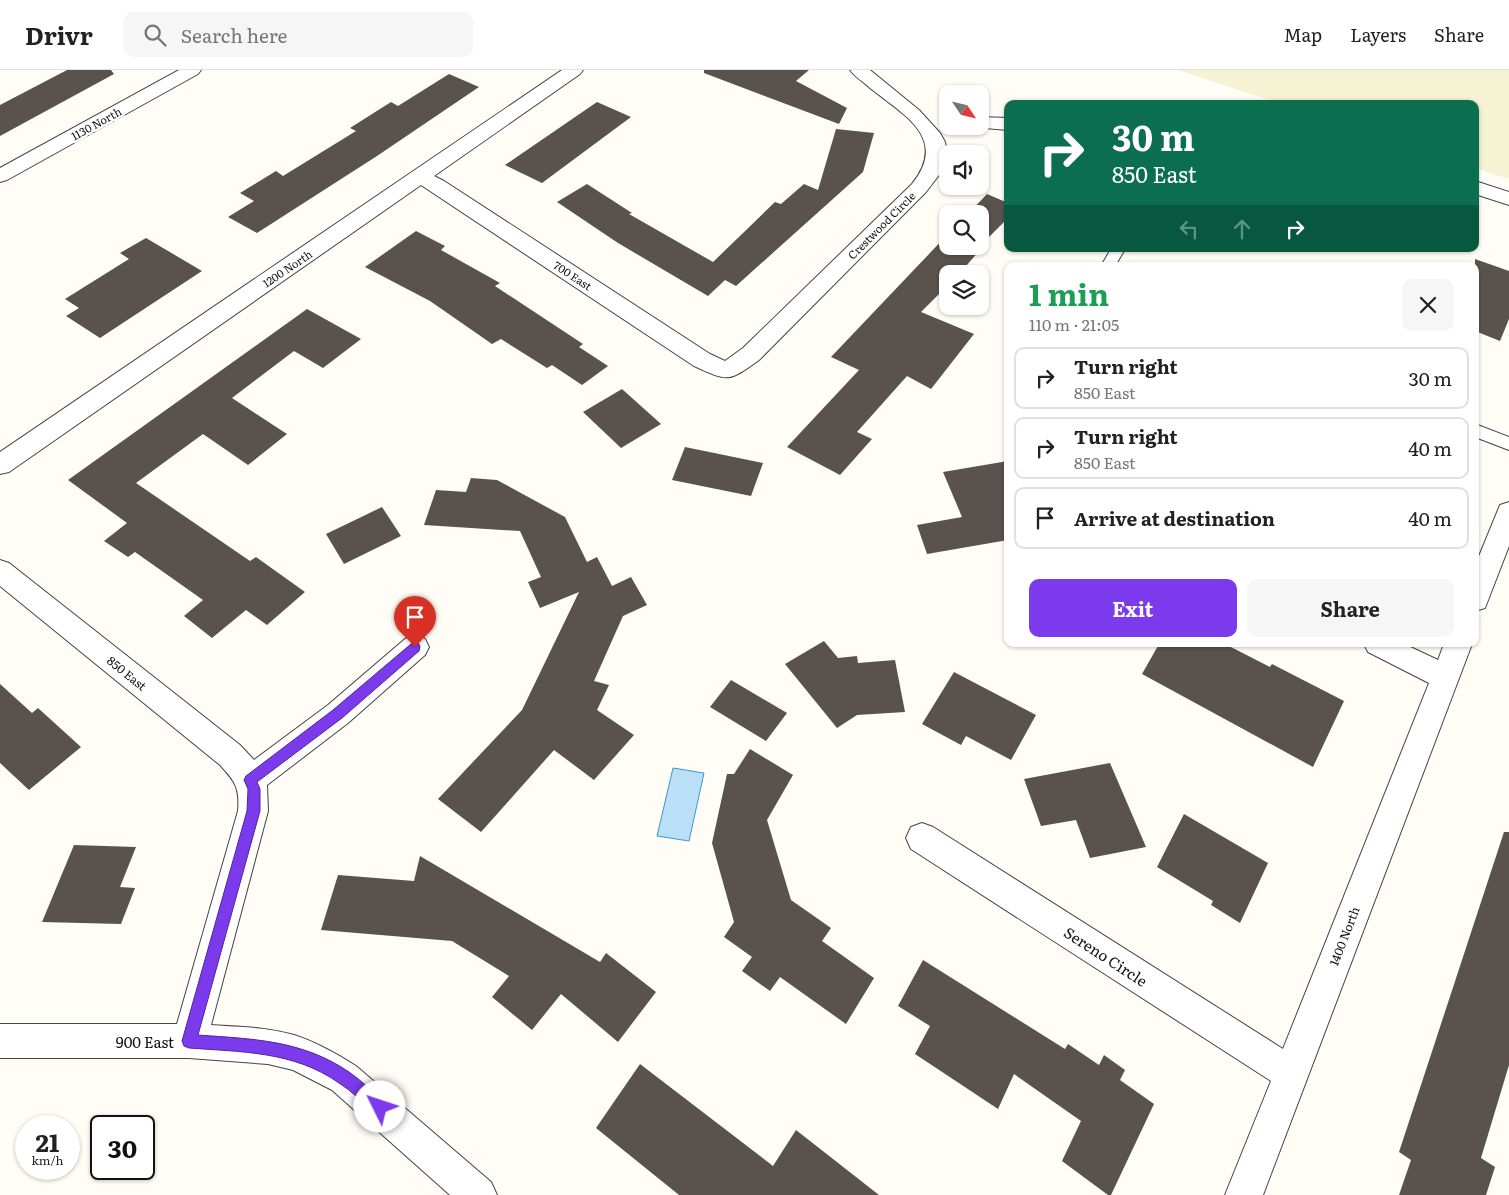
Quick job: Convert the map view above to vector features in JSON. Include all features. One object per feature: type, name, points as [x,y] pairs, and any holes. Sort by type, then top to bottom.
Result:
[{"type":"street","name":"1130 North","points":[[0,176],[192,70]]},
{"type":"street","name":"1200 North","points":[[0,465],[574,70]]},
{"type":"street","name":"Crestwood Circle","points":[[728,370],[751,354],[929,176],[936,164],[938,152],[936,142],[923,122],[859,70]]},
{"type":"street","points":[[923,122],[939,122]]},
{"type":"street","points":[[989,123],[1004,124]]},
{"type":"street","name":"700 East","points":[[420,177],[437,185],[702,360],[728,370]]},
{"type":"street","points":[[1479,188],[1509,199]]},
{"type":"street","points":[[1479,590],[1509,512]]},
{"type":"street","name":"850 East","points":[[0,572],[216,744],[242,767],[250,780]]},
{"type":"street","points":[[189,1041],[253,811],[254,789],[250,780],[338,714],[415,647]]},
{"type":"street","points":[[1384,647],[1445,677]]},
{"type":"street","name":"1400 North","points":[[1244,1195],[1457,647]]},
{"type":"street","name":"Sereno Circle","points":[[922,838],[1291,1074]]},
{"type":"street","name":"900 East","points":[[0,1041],[189,1041],[268,1047],[295,1053],[320,1064],[344,1078],[478,1195]]},
{"type":"lane","points":[[1479,432],[1509,444]]},
{"type":"shaded area","points":[[1178,70],[1509,70],[1509,179],[1479,169],[1479,100],[1269,100]]},
{"type":"water","points":[[673,768],[704,773],[689,841],[657,836]]},
{"type":"building","points":[[67,70],[111,70],[114,74],[0,136],[0,105]]},
{"type":"building","points":[[704,70],[809,70],[796,81],[847,108],[839,124],[704,73]]},
{"type":"building","points":[[449,74],[479,87],[377,156],[257,233],[228,217],[254,201],[240,193],[276,171],[283,176],[356,131],[350,128],[391,102],[398,106]]},
{"type":"building","points":[[597,102],[631,117],[542,183],[505,165]]},
{"type":"building","points":[[836,129],[874,133],[863,172],[736,286],[725,280],[708,296],[618,243],[557,202],[587,184],[632,213],[629,214],[713,262],[775,202],[781,204],[804,184],[818,190]]},
{"type":"building","points":[[986,195],[1004,201],[1004,222],[989,237],[989,205],[977,205]]},
{"type":"building","points":[[416,231],[445,246],[441,250],[500,283],[495,286],[583,344],[579,347],[608,366],[582,385],[552,365],[547,368],[501,339],[492,344],[430,301],[365,267]]},
{"type":"building","points":[[146,238],[202,271],[100,338],[66,316],[79,308],[65,299],[129,259],[120,253]]},
{"type":"building","points":[[939,243],[939,255],[976,255],[967,265],[939,265],[939,294],[921,312],[974,334],[931,389],[907,376],[857,432],[872,439],[840,475],[787,447],[859,370],[831,357]]},
{"type":"building","points":[[1475,259],[1509,271],[1509,319],[1500,341],[1479,333],[1479,262],[1475,262]]},
{"type":"building","points":[[307,309],[361,339],[323,368],[294,351],[232,398],[287,434],[248,465],[203,434],[136,483],[250,561],[256,557],[305,592],[267,625],[246,610],[212,638],[184,616],[203,600],[135,552],[128,557],[104,541],[127,523],[68,480]]},
{"type":"building","points":[[622,389],[661,424],[621,448],[583,412]]},
{"type":"building","points":[[685,447],[763,463],[751,496],[672,480]]},
{"type":"building","points":[[1004,462],[1004,541],[927,554],[917,525],[962,517],[943,472]]},
{"type":"building","points":[[471,478],[497,480],[565,517],[587,562],[597,557],[612,586],[631,577],[647,605],[623,616],[594,681],[609,685],[597,710],[634,735],[594,780],[554,750],[481,832],[438,799],[522,710],[579,592],[540,608],[528,582],[541,577],[520,531],[424,525],[436,490],[466,492]]},
{"type":"building","points":[[382,507],[401,536],[344,564],[326,534]]},
{"type":"building","points":[[824,641],[838,658],[857,656],[858,663],[895,660],[905,712],[857,715],[837,728],[785,664]]},
{"type":"building","points":[[1157,647],[1231,647],[1270,667],[1272,664],[1344,701],[1313,767],[1142,674]]},
{"type":"building","points":[[954,672],[1036,715],[1011,760],[966,736],[961,745],[922,724]]},
{"type":"building","points":[[731,680],[787,713],[766,741],[710,707]]},
{"type":"building","points":[[0,684],[32,713],[38,708],[81,747],[29,790],[0,763]]},
{"type":"building","points":[[750,749],[793,775],[767,820],[791,900],[831,928],[822,941],[874,978],[846,1024],[780,977],[770,991],[742,971],[752,957],[724,937],[734,922],[712,843],[727,774],[734,774]]},
{"type":"building","points":[[1110,763],[1146,847],[1090,858],[1076,820],[1041,826],[1024,779]]},
{"type":"building","points":[[1184,814],[1268,863],[1240,923],[1211,905],[1213,901],[1157,867]]},
{"type":"building","points":[[1504,832],[1509,832],[1509,1065],[1481,1158],[1495,1167],[1486,1195],[1399,1195],[1411,1160],[1399,1152]]},
{"type":"building","points":[[74,845],[136,847],[120,887],[135,888],[121,924],[42,922]]},
{"type":"building","points":[[420,856],[600,962],[606,953],[656,992],[618,1042],[561,994],[532,1030],[492,997],[509,976],[452,941],[321,930],[338,875],[414,881]]},
{"type":"building","points":[[923,960],[1065,1049],[1068,1044],[1099,1065],[1104,1055],[1125,1070],[1120,1080],[1154,1104],[1111,1195],[1108,1195],[1062,1161],[1081,1121],[1014,1074],[998,1109],[915,1054],[930,1026],[898,1006]]},
{"type":"building","points":[[640,1064],[773,1166],[796,1130],[879,1195],[679,1195],[596,1128]]},
{"type":"route","points":[[380,1107],[344,1078],[320,1064],[295,1053],[268,1047],[189,1041],[253,811],[254,789],[250,780],[338,714],[415,647]]}]
